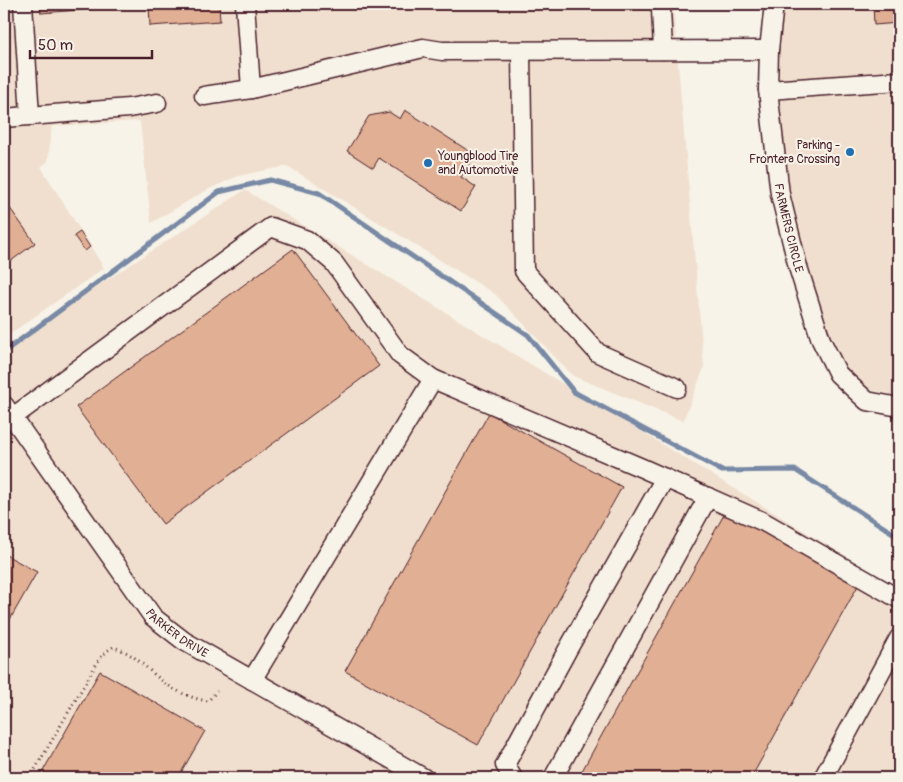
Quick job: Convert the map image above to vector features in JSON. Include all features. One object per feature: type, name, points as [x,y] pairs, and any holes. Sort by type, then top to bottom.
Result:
[{"type":"street","points":[[23,4],[30,116]]},
{"type":"street","points":[[245,4],[251,89]]},
{"type":"street","name":"FARMERS CIRCLE","points":[[774,4],[769,50],[768,90],[780,194],[798,267],[821,340],[838,374],[867,401],[899,407]]},
{"type":"street","points":[[661,9],[663,50]]},
{"type":"street","points":[[204,96],[251,89],[423,48],[442,51],[769,50]]},
{"type":"street","points":[[521,51],[524,271],[598,353],[677,388]]},
{"type":"street","points":[[768,90],[899,81]]},
{"type":"street","points":[[4,118],[129,108],[157,103]]},
{"type":"street","points":[[8,411],[271,226],[307,240],[334,263],[400,355],[433,379],[764,522],[899,599]]},
{"type":"street","points":[[252,680],[433,379]]},
{"type":"street","name":"PARKER DRIVE","points":[[8,411],[154,617],[184,641],[424,778]]},
{"type":"street","points":[[514,778],[505,765],[665,478]]},
{"type":"street","points":[[553,778],[708,497]]},
{"type":"street","points":[[823,778],[899,638]]},
{"type":"path","points":[[30,778],[100,658],[107,650],[113,647],[132,656],[177,691],[208,701],[217,690]]},
{"type":"shaded area","points":[[4,4],[673,4],[704,368],[683,421],[573,376],[495,294],[287,166],[238,176],[205,191],[151,223],[140,121],[52,126],[48,161],[41,167],[104,268],[4,338]]},
{"type":"shaded area","name":"Parking - Frontera Crossing","points":[[784,4],[899,4],[899,396],[871,390],[847,369],[833,347],[809,281],[791,206],[782,133],[778,59]]},
{"type":"shaded area","points":[[245,190],[899,589],[899,778],[4,778],[4,347]]},
{"type":"building","points":[[40,4],[92,4],[92,9],[41,13]]},
{"type":"building","points":[[149,4],[219,4],[220,21],[150,26]]},
{"type":"building","points":[[873,4],[899,4],[899,23],[874,25]]},
{"type":"building","name":"Youngblood Tire and Automotive","points":[[405,110],[475,155],[461,177],[476,187],[461,211],[379,158],[373,168],[347,151],[369,116],[389,112],[400,119]]},
{"type":"building","points":[[4,200],[35,243],[11,261],[4,251]]},
{"type":"building","points":[[80,232],[90,247],[85,251],[74,236]]},
{"type":"building","points":[[293,249],[379,366],[163,524],[76,407]]},
{"type":"building","points":[[489,413],[622,487],[478,745],[345,671]]},
{"type":"building","points":[[726,511],[859,584],[751,778],[578,778]]},
{"type":"building","points":[[4,554],[37,572],[4,630]]},
{"type":"building","points":[[100,671],[205,731],[178,778],[39,778]]},
{"type":"waterway","points":[[4,352],[219,192],[270,180],[319,193],[528,335],[574,392],[722,471],[795,470],[899,537]]},
{"type":"place","name":"Parking - Frontera Crossing","points":[[850,152]]},
{"type":"place","name":"Youngblood Tire and Automotive","points":[[428,163]]}]
